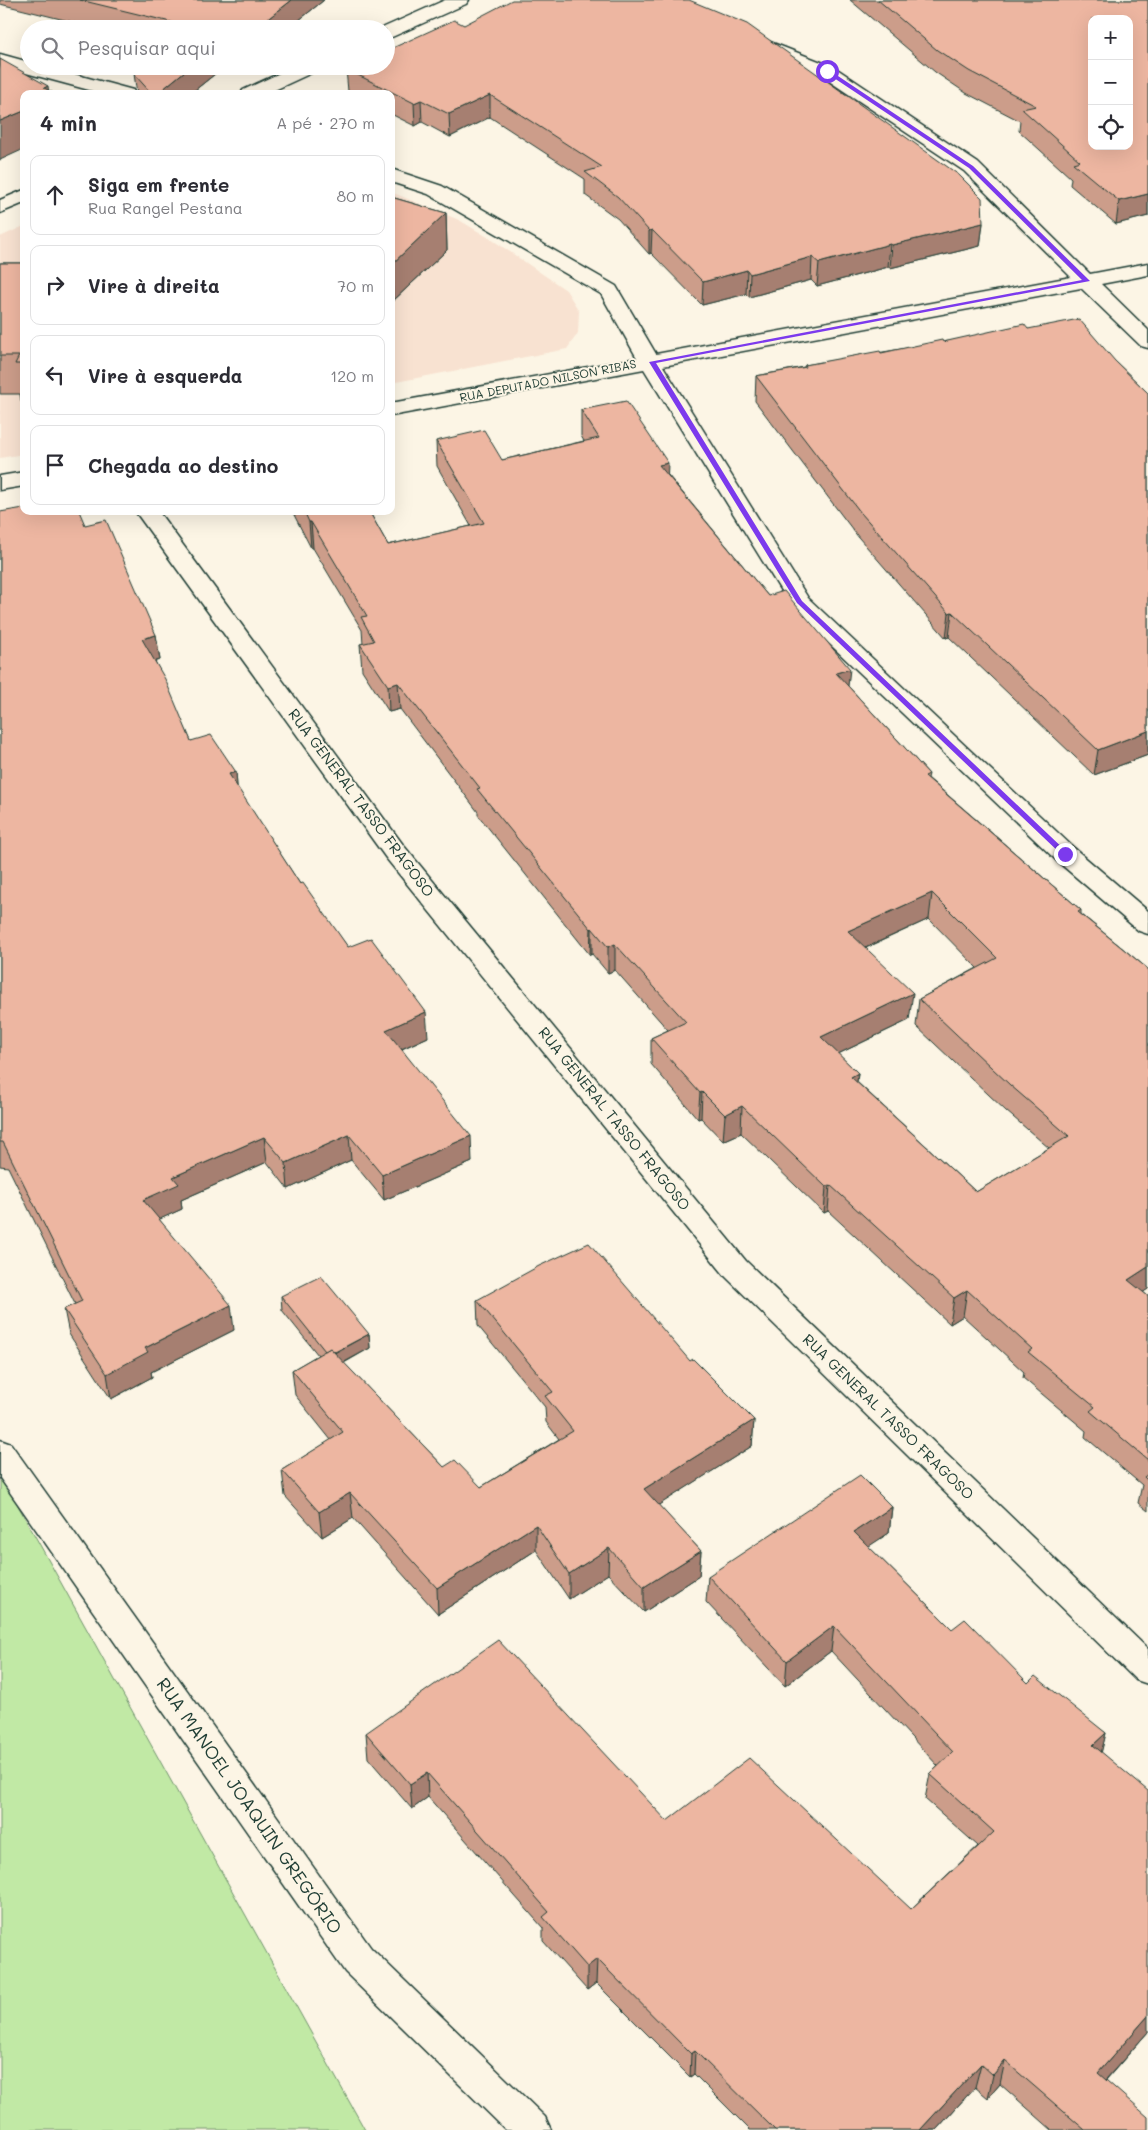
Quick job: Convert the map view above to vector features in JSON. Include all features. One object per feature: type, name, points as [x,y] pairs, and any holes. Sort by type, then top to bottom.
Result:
[{"type":"street","points":[[395,29],[460,0]]},
{"type":"street","points":[[746,37],[827,71],[971,167],[1148,342]]},
{"type":"street","points":[[0,60],[20,65]]},
{"type":"street","points":[[56,75],[111,90]]},
{"type":"street","points":[[259,90],[292,75]]},
{"type":"street","points":[[395,176],[435,190],[609,290],[638,343],[652,362],[799,602],[1065,854],[1148,925]]},
{"type":"street","points":[[0,207],[20,198]]},
{"type":"street","name":"RUA DEPUTADO NILSON RIBAS","points":[[395,409],[1148,270]]},
{"type":"street","points":[[0,483],[20,480]]},
{"type":"street","name":"RUA GENERAL TASSO FRAGOSO","points":[[149,515],[395,852],[736,1269],[1148,1670]]},
{"type":"street","name":"RUA MANOEL JOAQUIN GREGÓRIO","points":[[0,1452],[358,1960],[532,2130]]},
{"type":"shaded area","points":[[395,194],[459,220],[491,239],[566,290],[579,311],[578,333],[567,349],[395,382]]},
{"type":"shaded area","points":[[20,228],[20,455],[0,458],[0,237]]},
{"type":"green space","points":[[0,1473],[365,2130],[0,2130]]},
{"type":"building","points":[[80,0],[292,0],[266,20],[162,20]]},
{"type":"building","points":[[512,0],[689,0],[747,24],[959,175],[982,198],[983,223],[890,244],[819,263],[812,257],[750,274],[747,270],[703,282],[652,230],[649,231],[618,197],[585,172],[602,167],[490,95],[449,114],[421,100],[414,103],[395,94],[395,90],[388,90],[358,75],[395,75],[395,47],[454,20],[464,25]]},
{"type":"building","points":[[878,0],[1148,0],[1148,194],[1119,201],[1073,163],[1080,161],[1022,109],[1036,106],[969,71],[937,50]]},
{"type":"building","points":[[0,59],[20,70],[20,75],[28,75],[48,86],[44,88],[48,90],[20,90],[20,113],[0,121]]},
{"type":"building","points":[[135,75],[180,75],[162,90],[148,90]]},
{"type":"building","points":[[395,198],[446,213],[395,261]]},
{"type":"building","points":[[0,263],[20,263],[20,364],[15,364],[19,356],[0,356]]},
{"type":"building","points":[[1079,319],[1115,361],[1148,393],[1148,731],[1098,750],[952,612],[949,613],[861,513],[756,376],[880,351],[881,353],[942,340],[943,342],[1024,324],[1028,329]]},
{"type":"building","points":[[626,401],[668,463],[659,465],[768,596],[784,591],[850,669],[836,673],[929,774],[925,776],[1081,910],[1078,912],[1148,969],[1148,1267],[1128,1280],[1148,1296],[1148,1460],[1090,1411],[1095,1407],[1028,1352],[1032,1349],[967,1290],[954,1298],[830,1185],[826,1187],[742,1106],[725,1115],[702,1092],[700,1093],[651,1038],[686,1022],[615,944],[608,947],[591,929],[477,789],[480,788],[398,683],[388,686],[360,644],[374,641],[361,617],[367,616],[306,515],[371,515],[388,545],[484,523],[436,441],[484,430],[502,460],[599,438],[581,410]],"holes":[[[932,893],[997,958],[919,999],[1010,1085],[1069,1136],[976,1192],[851,1077],[858,1073],[821,1037],[913,993],[848,931]]]},
{"type":"building","points":[[20,509],[20,515],[81,515],[85,525],[106,520],[156,635],[142,639],[165,679],[191,741],[211,735],[236,772],[229,774],[300,884],[303,883],[348,947],[371,938],[426,1012],[386,1030],[471,1136],[382,1175],[349,1135],[286,1163],[264,1137],[173,1177],[179,1184],[143,1200],[231,1305],[145,1348],[148,1352],[107,1374],[64,1309],[82,1301],[3,1142],[0,1142],[0,512]]},
{"type":"building","points":[[589,1243],[690,1361],[693,1359],[754,1420],[644,1489],[701,1551],[644,1587],[609,1548],[569,1574],[536,1525],[437,1588],[350,1493],[319,1512],[282,1470],[343,1432],[292,1370],[330,1348],[444,1467],[455,1460],[481,1487],[573,1431],[545,1396],[553,1392],[477,1300],[539,1266]]},
{"type":"building","points":[[321,1276],[369,1334],[335,1352],[330,1348],[325,1351],[281,1296]]},
{"type":"building","points":[[860,1475],[892,1507],[854,1532],[952,1629],[965,1619],[1028,1683],[1035,1676],[1106,1733],[1093,1745],[1148,1791],[1148,2016],[1098,2073],[1148,2117],[1148,2130],[1085,2130],[1005,2061],[993,2075],[981,2064],[920,2130],[775,2130],[695,2051],[691,2054],[597,1959],[587,1967],[543,1917],[549,1912],[427,1773],[410,1784],[366,1733],[498,1640],[667,1821],[749,1758],[911,1909],[994,1832],[930,1774],[953,1752],[834,1626],[787,1661],[708,1576]]},
{"type":"route","points":[[827,71],[971,167],[1086,281],[652,362],[799,602],[1065,854]]}]
